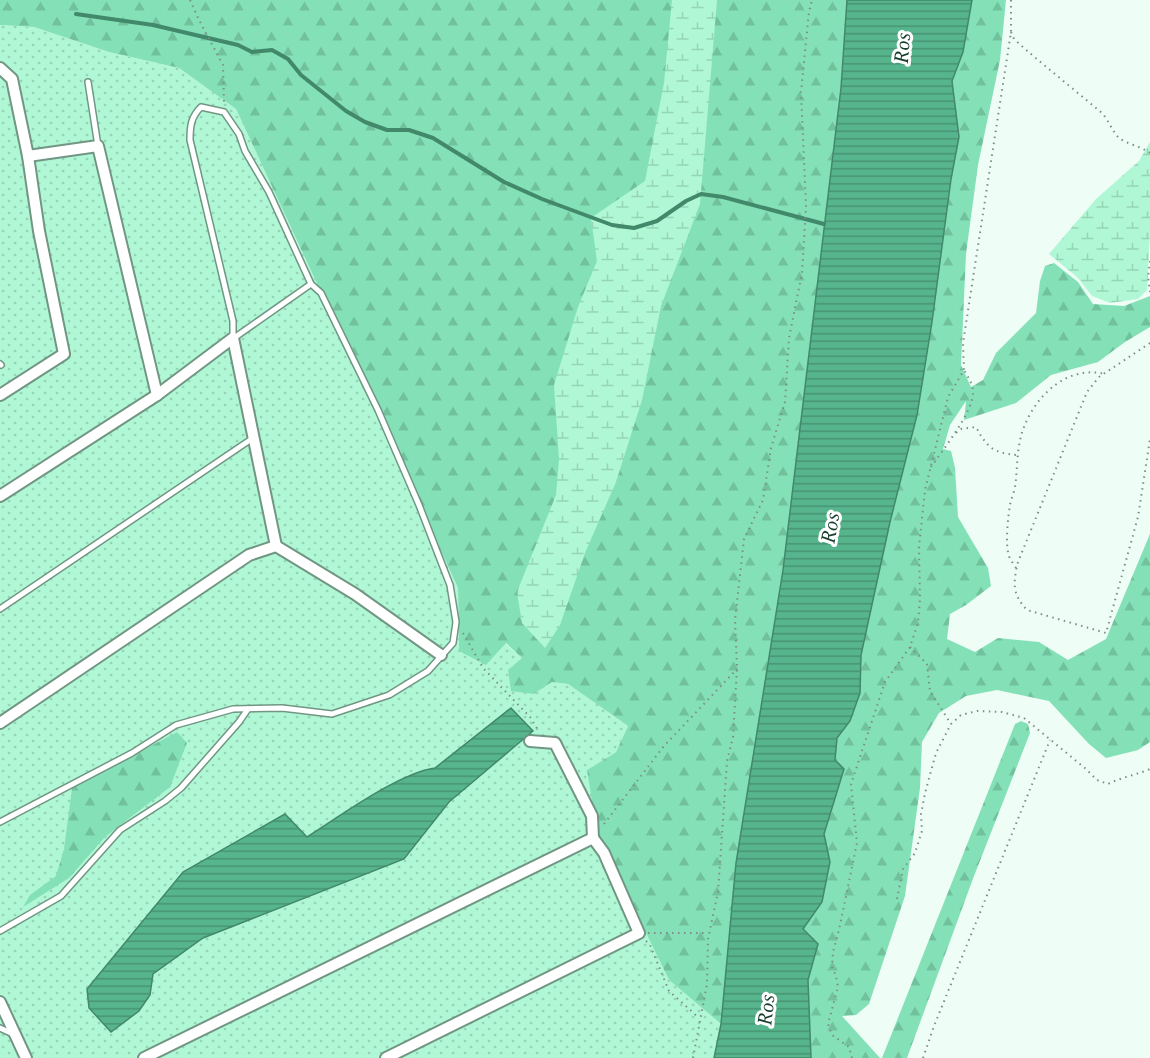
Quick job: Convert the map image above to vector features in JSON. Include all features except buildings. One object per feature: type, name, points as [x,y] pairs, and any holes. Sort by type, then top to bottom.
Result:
[{"type":"street","points":[[0,68],[12,79],[64,354],[0,395]]},
{"type":"street","points":[[28,156],[98,146],[157,395]]},
{"type":"street","points":[[0,496],[157,395],[233,338],[276,546],[355,594],[441,656]]},
{"type":"street","points":[[0,723],[249,555],[276,546]]},
{"type":"street","points":[[386,1058],[639,933],[604,853],[593,838],[592,816],[555,743],[530,741]]},
{"type":"street","points":[[144,1058],[593,838]]},
{"type":"street","points":[[0,1002],[26,1058]]},
{"type":"lane","points":[[88,82],[98,146]]},
{"type":"lane","points":[[0,822],[132,753],[176,725],[233,709],[282,708],[332,714],[388,695],[428,671],[453,643],[456,622],[450,585],[420,505],[378,410],[321,293],[311,284],[269,192],[245,151],[239,134],[224,112],[201,107],[194,113],[190,126],[190,140],[233,321],[233,338]]},
{"type":"lane","points":[[233,338],[311,284]]},
{"type":"lane","points":[[0,609],[254,437]]},
{"type":"lane","points":[[0,931],[61,896],[120,830],[182,788],[248,709]]},
{"type":"lane","points":[[0,1028],[15,1035]]},
{"type":"path","points":[[190,0],[224,65],[224,112]]},
{"type":"path","points":[[693,1058],[707,984],[709,933],[718,892],[727,761],[733,737],[737,668],[735,620],[744,539],[763,500],[771,448],[785,402],[789,338],[802,273],[806,206],[801,92],[808,12],[812,0]]},
{"type":"path","points":[[930,469],[954,435],[968,410],[974,392],[964,370],[963,343],[1011,32],[1011,0]]},
{"type":"path","points":[[1011,32],[1014,39],[1032,56],[1102,113],[1110,122],[1114,133],[1122,140],[1150,153]]},
{"type":"path","points":[[1150,261],[1148,277],[1150,292]]},
{"type":"path","points":[[1150,343],[1099,377],[1087,392],[1016,568],[1014,591],[1018,601],[1027,610],[1106,633],[1138,517],[1150,439]]},
{"type":"path","points":[[852,1058],[849,1047],[832,1035],[828,1024],[838,987],[832,967],[833,952],[856,843],[851,784],[885,682],[910,647],[918,623],[919,548],[925,490],[948,398],[964,370]]},
{"type":"path","points":[[1016,568],[1009,556],[1008,524],[1015,487],[1017,455],[1024,428],[1042,397],[1061,381],[1077,373],[1092,371],[1105,374]]},
{"type":"path","points":[[954,435],[961,429],[976,427],[991,447],[1001,454],[1017,455]]},
{"type":"path","points":[[456,622],[483,668],[530,717],[546,742]]},
{"type":"path","points":[[910,647],[927,664],[930,691],[951,724]]},
{"type":"path","points":[[593,838],[664,746],[737,668]]},
{"type":"path","points":[[897,899],[903,869],[915,853],[922,831],[921,814],[924,793],[936,753],[951,724],[961,715],[977,711],[1002,712],[1024,718],[1097,780],[1108,784],[1122,777],[1150,769]]},
{"type":"path","points":[[923,1058],[1050,741]]},
{"type":"path","points":[[639,933],[709,933]]},
{"type":"path","points":[[639,933],[650,945],[669,991],[699,1018]]},
{"type":"green space","points":[[0,0],[847,0],[841,88],[783,570],[736,863],[721,1024],[669,980],[597,832],[587,770],[616,752],[628,726],[568,684],[552,682],[534,694],[511,691],[508,670],[522,658],[506,643],[486,665],[459,651],[458,588],[236,109],[179,68],[109,52],[34,27],[0,25]]},
{"type":"green space","points":[[672,0],[717,0],[700,204],[661,306],[642,400],[616,482],[585,553],[560,625],[545,648],[522,623],[517,592],[556,495],[559,459],[554,385],[578,307],[597,261],[591,218],[645,181],[664,83]]},
{"type":"green space","points":[[972,0],[1006,0],[1000,60],[978,165],[966,254],[961,365],[971,387],[983,380],[996,353],[1036,313],[1040,281],[1045,266],[1054,263],[1078,282],[1093,304],[1124,306],[1150,296],[1150,327],[1098,362],[1051,375],[1016,403],[964,420],[966,401],[950,425],[943,449],[951,451],[955,468],[958,517],[988,568],[991,586],[950,614],[947,639],[975,652],[998,638],[1039,642],[1068,660],[1106,639],[1150,534],[1150,742],[1138,750],[1106,758],[1089,744],[1049,701],[997,690],[966,696],[939,713],[922,742],[920,788],[905,896],[869,1004],[856,1015],[842,1016],[880,1058],[811,1058],[808,980],[818,944],[803,930],[822,902],[830,862],[824,834],[844,769],[835,760],[837,738],[850,721],[860,693],[861,655],[890,522],[917,415],[959,137],[952,81],[963,52]]},
{"type":"green space","points":[[0,25],[34,27],[109,52],[179,68],[236,109],[458,588],[459,651],[505,643],[522,658],[534,694],[552,682],[568,684],[628,726],[616,752],[587,770],[652,944],[669,980],[721,1024],[714,1058],[0,1058]]},
{"type":"green space","points":[[1150,142],[1150,233],[1147,290],[1138,299],[1110,303],[1092,296],[1078,278],[1049,254],[1096,199],[1139,161]]},
{"type":"green space","points":[[1021,721],[1028,724],[1030,733],[907,1058],[882,1058],[1015,724]]},
{"type":"green space","points":[[177,732],[187,743],[170,787],[105,837],[69,878],[23,907],[30,895],[56,876],[64,849],[72,788]]},
{"type":"water","name":"Ros","points":[[847,0],[972,0],[963,52],[952,81],[959,137],[917,415],[890,522],[861,655],[860,693],[850,721],[837,738],[835,760],[844,769],[824,834],[830,862],[822,902],[803,929],[818,944],[808,980],[811,1058],[714,1058],[721,1024],[736,863],[783,570],[841,88]]},
{"type":"water","points":[[511,708],[533,731],[449,802],[404,859],[203,938],[153,974],[150,995],[139,1011],[111,1032],[89,1008],[87,989],[183,872],[285,814],[307,837],[387,786],[435,768]]},
{"type":"waterway","points":[[76,14],[153,25],[238,45],[252,52],[272,50],[288,59],[301,75],[346,111],[365,122],[387,130],[409,130],[433,138],[504,182],[612,225],[634,228],[657,221],[686,201],[701,194],[723,197],[824,224]]}]
